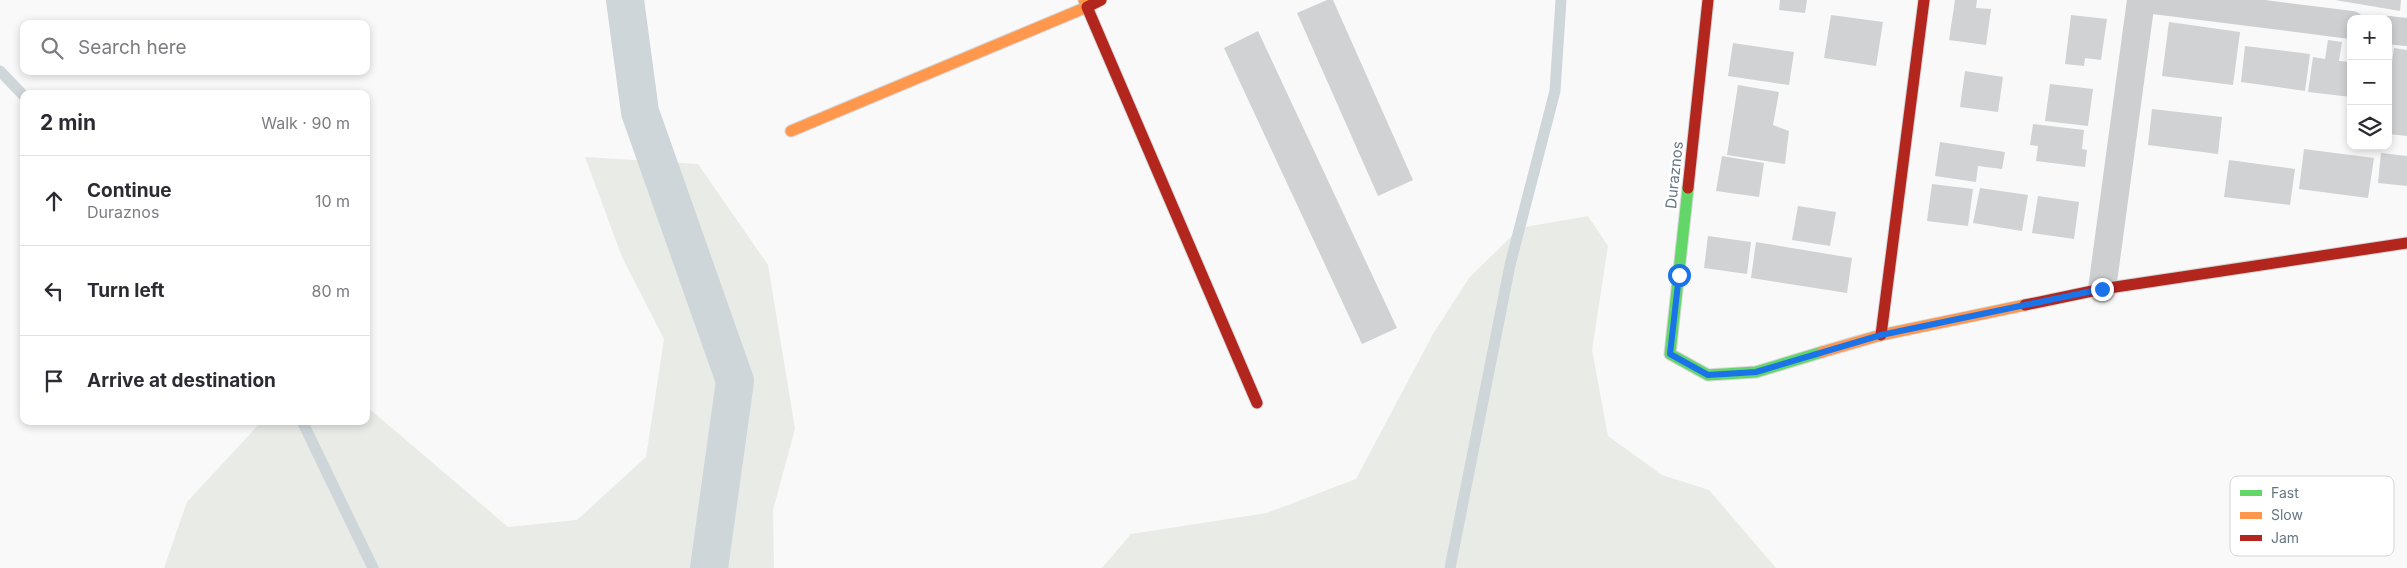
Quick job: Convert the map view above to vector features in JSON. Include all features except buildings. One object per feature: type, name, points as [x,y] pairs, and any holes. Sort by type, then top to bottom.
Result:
[{"type":"street","points":[[791,131],[1085,4],[1101,0]]},
{"type":"street","name":"Duraznos","points":[[1708,0],[1670,354],[1708,375],[1756,372],[1881,335]]},
{"type":"street","points":[[1924,0],[1881,335],[2102,289],[2407,243]]},
{"type":"street","points":[[2102,289],[2141,0]]},
{"type":"street","points":[[2154,0],[2347,24]]},
{"type":"street","points":[[1085,4],[1257,403]]},
{"type":"street","points":[[2392,30],[2407,32]]},
{"type":"shaded area","points":[[585,157],[698,164],[768,265],[795,429],[773,510],[774,568],[164,568],[187,502],[258,425],[370,425],[370,409],[508,527],[577,520],[646,457],[664,339],[622,257]]},
{"type":"shaded area","points":[[1588,216],[1608,246],[1592,350],[1608,436],[1662,475],[1709,490],[1776,568],[1102,568],[1131,534],[1267,513],[1356,479],[1433,334],[1469,278],[1520,228]]},
{"type":"waterway","points":[[625,0],[640,112],[735,381],[709,568]]},
{"type":"waterway","points":[[1450,568],[1510,265],[1555,91],[1561,0]]},
{"type":"waterway","points":[[0,71],[20,92]]},
{"type":"waterway","points":[[304,425],[373,568]]},
{"type":"traffic: fast","points":[[1688,188],[1670,354],[1708,375],[1756,372],[1822,352]]},
{"type":"traffic: slow","points":[[791,131],[1087,7],[1084,0]]},
{"type":"traffic: slow","points":[[1822,352],[1881,335],[2025,305]]},
{"type":"traffic: jam","points":[[1101,0],[1087,7],[1257,403]]},
{"type":"traffic: jam","points":[[1688,188],[1708,0]]},
{"type":"traffic: jam","points":[[1881,335],[1924,0]]},
{"type":"traffic: jam","points":[[2025,305],[2102,289],[2407,243]]},
{"type":"route","points":[[1679,275],[1670,354],[1708,375],[1756,372],[1881,335],[2102,289]]}]
